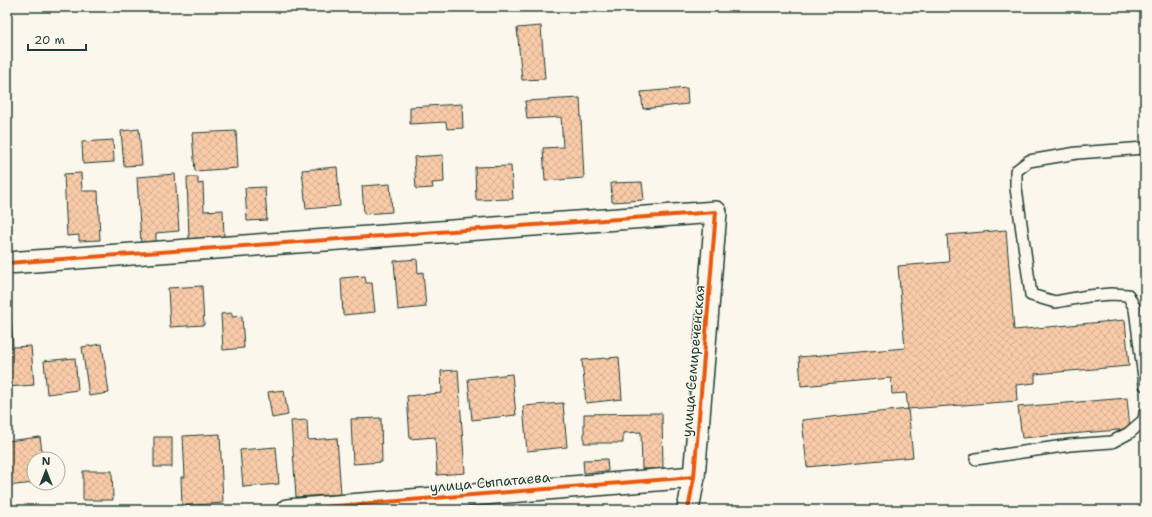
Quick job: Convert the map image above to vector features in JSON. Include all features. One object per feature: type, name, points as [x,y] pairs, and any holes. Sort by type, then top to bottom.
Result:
[{"type":"street","name":"улица Семиреченская","points":[[7,263],[716,212],[694,477],[688,510]]},
{"type":"street","name":"улица Сыпатаева","points":[[287,510],[694,477]]},
{"type":"lane","points":[[1145,148],[1077,153],[1029,161],[1016,171],[1016,188],[1031,295],[1055,302],[1096,295],[1111,294],[1128,296],[1135,309],[1145,385]]},
{"type":"lane","points":[[976,459],[1070,446],[1112,442],[1129,433],[1144,420],[1145,413]]},
{"type":"building","points":[[541,26],[545,79],[522,80],[517,28]]},
{"type":"building","points":[[687,88],[688,104],[643,109],[641,92]]},
{"type":"building","points":[[580,98],[584,178],[545,181],[543,148],[563,147],[561,117],[527,119],[525,101]]},
{"type":"building","points":[[462,104],[463,128],[447,129],[446,122],[410,124],[410,107]]},
{"type":"building","points":[[139,129],[142,165],[124,166],[121,131]]},
{"type":"building","points":[[236,131],[238,168],[195,171],[192,133]]},
{"type":"building","points":[[113,140],[114,162],[83,164],[82,142]]},
{"type":"building","points":[[443,155],[444,182],[432,183],[433,188],[416,189],[414,157]]},
{"type":"building","points":[[511,166],[513,199],[476,200],[475,167]]},
{"type":"building","points":[[337,167],[340,206],[306,209],[302,170]]},
{"type":"building","points":[[81,173],[82,191],[98,191],[100,240],[79,241],[79,235],[67,236],[64,174]]},
{"type":"building","points":[[175,174],[179,231],[156,233],[156,242],[141,243],[137,177]]},
{"type":"building","points":[[187,177],[198,177],[198,184],[203,183],[204,211],[223,210],[224,237],[189,239]]},
{"type":"building","points":[[642,182],[644,200],[612,202],[611,183]]},
{"type":"building","points":[[390,184],[392,212],[364,214],[362,186]]},
{"type":"building","points":[[265,187],[267,220],[247,221],[245,188]]},
{"type":"building","points":[[1006,230],[1014,330],[1125,320],[1129,366],[1035,374],[1035,383],[1016,385],[1017,401],[908,409],[906,393],[892,394],[891,378],[801,386],[799,357],[905,348],[898,266],[949,262],[947,235]]},
{"type":"building","points":[[417,259],[418,273],[423,272],[426,307],[398,310],[394,261]]},
{"type":"building","points":[[365,276],[366,283],[372,283],[375,312],[343,315],[341,278]]},
{"type":"building","points":[[202,286],[204,325],[170,327],[168,288]]},
{"type":"building","points":[[7,290],[9,290],[13,347],[31,346],[34,385],[7,387]]},
{"type":"building","points":[[232,313],[232,317],[242,316],[244,348],[223,350],[221,314]]},
{"type":"building","points":[[102,344],[109,393],[89,396],[82,347]]},
{"type":"building","points":[[619,357],[622,399],[586,403],[582,360]]},
{"type":"building","points":[[75,358],[78,390],[47,394],[44,361]]},
{"type":"building","points":[[458,370],[465,473],[437,475],[435,437],[410,439],[407,396],[442,393],[441,371]]},
{"type":"building","points":[[512,374],[516,415],[472,420],[468,379]]},
{"type":"building","points":[[284,390],[288,415],[272,418],[268,392]]},
{"type":"building","points":[[1127,398],[1130,429],[1022,438],[1018,407]]},
{"type":"building","points":[[563,403],[567,447],[527,451],[523,406]]},
{"type":"building","points":[[908,409],[913,457],[807,467],[802,420]]},
{"type":"building","points":[[662,413],[663,469],[642,469],[641,432],[623,433],[623,443],[584,443],[584,414]]},
{"type":"building","points":[[381,418],[382,462],[353,464],[351,419]]},
{"type":"building","points":[[307,420],[308,440],[337,438],[341,494],[296,497],[291,421]]},
{"type":"building","points":[[220,434],[223,503],[182,506],[181,477],[185,477],[183,436]]},
{"type":"building","points":[[40,437],[42,451],[26,451],[26,484],[7,486],[7,441]]},
{"type":"building","points":[[154,437],[172,437],[172,467],[154,467]]},
{"type":"building","points":[[276,447],[279,484],[243,487],[240,450]]},
{"type":"building","points":[[607,459],[608,471],[584,473],[583,460]]},
{"type":"building","points":[[83,471],[112,471],[113,500],[83,500]]},
{"type":"building","points":[[652,508],[653,510],[603,510]]},
{"type":"cycle path","points":[[7,263],[716,212],[694,477],[688,510]]},
{"type":"cycle path","points":[[287,510],[694,477]]}]
